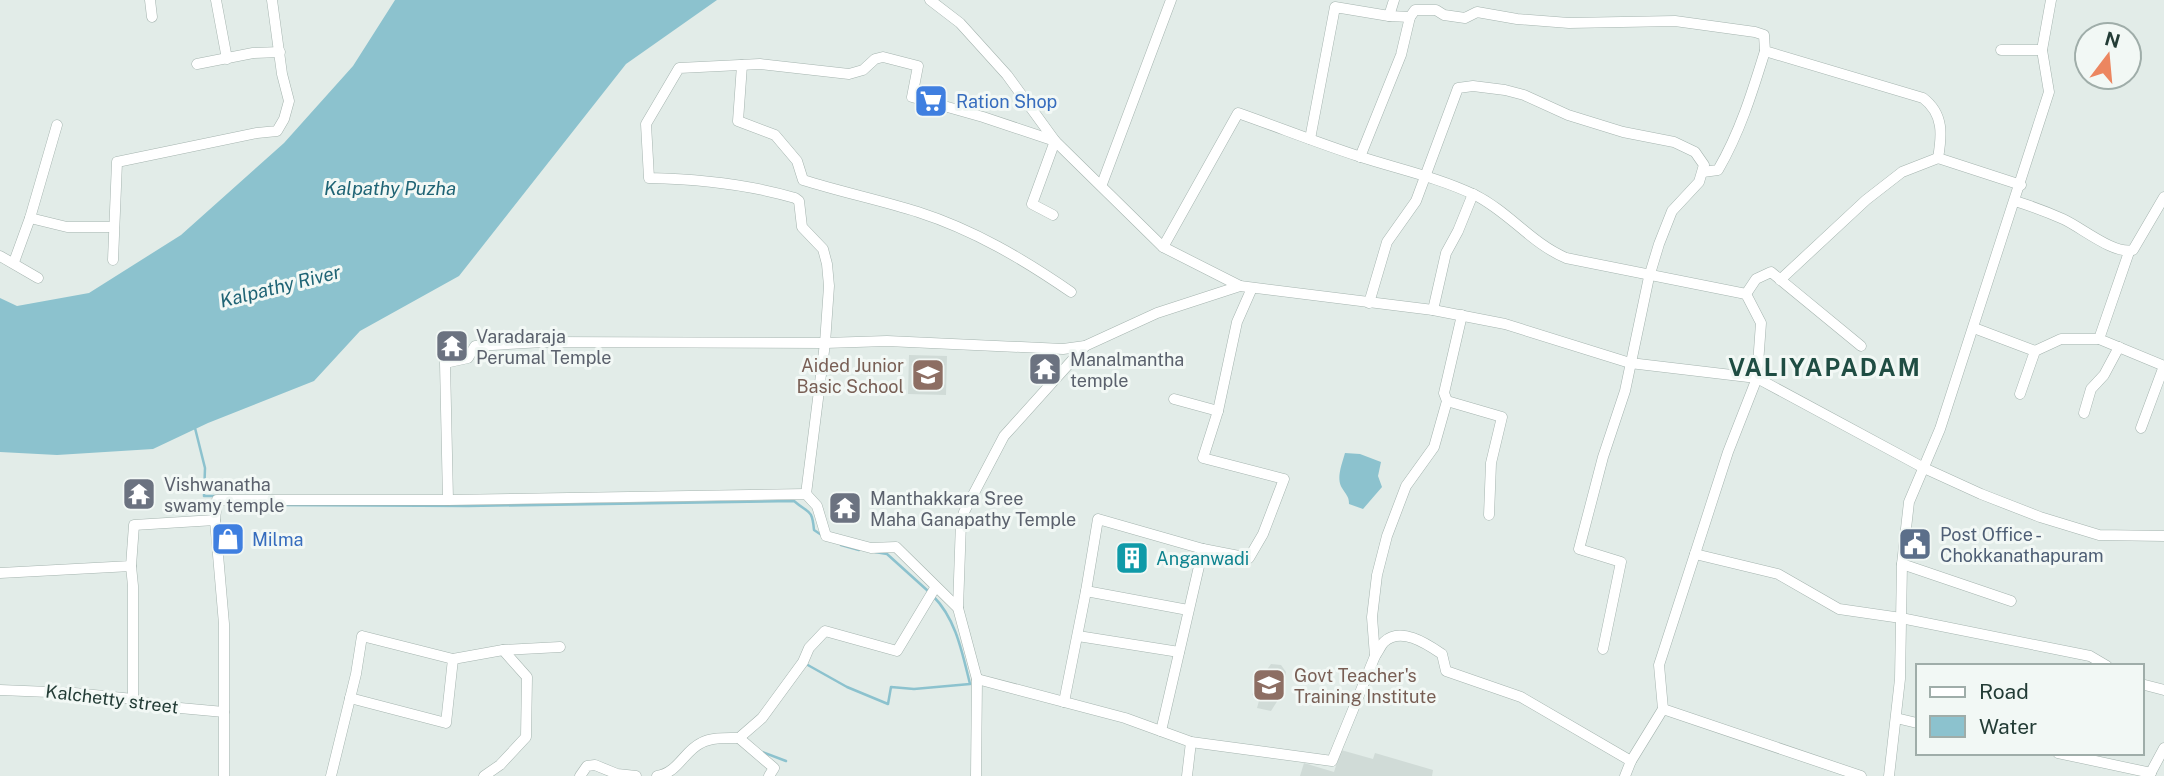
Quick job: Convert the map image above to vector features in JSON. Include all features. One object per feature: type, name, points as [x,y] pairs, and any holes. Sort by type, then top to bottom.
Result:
[{"type":"street","points":[[150,0],[152,17]]},
{"type":"street","points":[[216,0],[227,59]]},
{"type":"street","points":[[113,260],[117,162],[277,131],[289,101],[272,0]]},
{"type":"street","points":[[930,0],[960,23],[1000,66],[1055,141],[1102,184],[1163,247],[1240,286],[1462,315],[1505,324],[1630,363],[1757,378],[1923,468],[2028,513],[2099,535],[2164,536]]},
{"type":"street","points":[[1102,184],[1171,0]]},
{"type":"street","points":[[1389,16],[1394,0]]},
{"type":"street","points":[[1889,776],[1900,679],[1902,564],[1909,502],[1940,429],[2049,92],[2042,50],[2051,0]]},
{"type":"street","points":[[1310,139],[1335,4],[1389,16],[1410,17]]},
{"type":"street","points":[[1360,157],[1401,55],[1410,17],[1415,10],[1427,9],[1465,18],[1478,12],[1517,19],[1569,23],[1675,21],[1764,35],[1765,51],[1746,114],[1731,148],[1718,170],[1703,172]]},
{"type":"street","points":[[2001,50],[2042,50]]},
{"type":"street","points":[[1765,51],[1923,99],[1935,107],[1940,123],[1942,137],[1938,158]]},
{"type":"street","points":[[197,64],[253,53],[279,52]]},
{"type":"street","points":[[806,494],[825,343],[829,286],[823,249],[802,227],[799,201],[795,198],[757,187],[694,179],[649,178],[646,124],[679,68],[760,64],[849,74],[863,70],[875,59],[883,57],[918,66],[912,97],[1055,141]]},
{"type":"street","points":[[741,65],[738,121],[775,135],[797,161],[805,181],[921,213],[987,240],[1071,292]]},
{"type":"street","points":[[1369,303],[1387,242],[1416,201],[1458,88],[1473,86],[1505,90],[1604,126],[1674,142],[1695,152],[1704,165],[1703,172],[1691,192],[1672,211],[1649,276],[1625,391],[1603,457],[1579,549],[1621,562],[1603,649]]},
{"type":"street","points":[[1163,247],[1238,113],[1360,157],[1425,174],[1473,194],[1491,204],[1548,250],[1566,258],[1746,294]]},
{"type":"street","points":[[14,262],[57,125]]},
{"type":"street","points":[[1053,215],[1032,204],[1055,141]]},
{"type":"street","points":[[1780,280],[1858,207],[1902,172],[1938,158],[2021,185]]},
{"type":"street","points":[[795,198],[805,181]]},
{"type":"street","points":[[1433,310],[1446,253],[1473,194]]},
{"type":"street","points":[[2099,339],[2129,252],[2133,250],[2164,197]]},
{"type":"street","points":[[2015,201],[2064,220],[2110,246],[2129,252]]},
{"type":"street","points":[[30,218],[67,227],[114,227]]},
{"type":"street","points":[[0,256],[38,278]]},
{"type":"street","points":[[1746,294],[1756,279],[1771,272],[1861,346]]},
{"type":"street","points":[[448,500],[444,363],[468,358],[475,346],[543,342],[887,341],[1032,348],[1085,346],[1157,313],[1240,286]]},
{"type":"street","points":[[1064,702],[1098,519],[1203,549],[1249,558],[1263,534],[1284,479],[1203,458],[1218,411],[1237,321],[1252,288]]},
{"type":"street","points":[[1625,776],[1631,761],[1663,709],[1659,665],[1728,452],[1757,378],[1761,323],[1746,294]]},
{"type":"street","points":[[1375,656],[1372,617],[1377,576],[1387,536],[1406,486],[1434,447],[1447,401],[1444,393],[1462,315]]},
{"type":"street","points":[[1973,328],[2035,351],[2061,339],[2099,339],[2164,366],[2141,428]]},
{"type":"street","points":[[976,776],[978,679],[958,608],[961,523],[964,512],[1004,436],[1085,346]]},
{"type":"street","points":[[2084,413],[2091,389],[2104,375],[2119,347]]},
{"type":"street","points":[[2020,394],[2035,351]]},
{"type":"street","points":[[1174,399],[1218,411]]},
{"type":"street","points":[[1447,401],[1502,417],[1491,463],[1489,515]]},
{"type":"street","points":[[224,776],[224,624],[215,520],[217,500],[448,500],[806,494],[817,506],[826,536],[872,548],[896,547],[958,608]]},
{"type":"street","points":[[133,699],[131,566],[134,525],[215,520]]},
{"type":"street","points":[[1161,731],[1203,549]]},
{"type":"street","points":[[1695,554],[1778,574],[1839,609],[1901,618],[2090,656],[2104,664]]},
{"type":"street","points":[[1902,564],[2011,601]]},
{"type":"street","points":[[0,573],[131,566]]},
{"type":"street","points":[[657,776],[672,770],[699,743],[739,738],[762,718],[803,662],[809,648],[825,631],[898,651],[935,588]]},
{"type":"street","points":[[1086,592],[1188,610]]},
{"type":"street","points":[[331,776],[362,636],[453,659],[503,650],[560,647]]},
{"type":"street","points":[[1078,636],[1179,652]]},
{"type":"street","points":[[978,679],[1125,719],[1191,741],[1332,761],[1375,656],[1385,641],[1399,636],[1422,641],[1442,654],[1446,671],[1521,697],[1631,761]]},
{"type":"street","points":[[484,776],[500,765],[526,737],[527,677],[503,650]]},
{"type":"street","points":[[350,698],[446,723],[453,659]]},
{"type":"street","points":[[2143,685],[2164,690]]},
{"type":"street","name":"Kalchetty street","points":[[0,690],[47,691],[133,699],[158,706],[224,712]]},
{"type":"street","points":[[1663,709],[1861,776]]},
{"type":"street","points":[[1896,718],[1916,723]]},
{"type":"street","points":[[739,738],[774,768],[769,776]]},
{"type":"street","points":[[1187,776],[1191,741]]},
{"type":"street","points":[[2066,755],[2150,775],[2164,748]]},
{"type":"street","points":[[580,776],[587,766],[595,765],[617,774],[636,776]]},
{"type":"shaded area","name":"Aided Junior Basic School","points":[[909,355],[947,356],[946,395],[908,394]]},
{"type":"shaded area","name":"Govt Teacher's Training Institute","points":[[1271,664],[1281,665],[1286,672],[1278,700],[1271,711],[1257,708],[1260,697],[1252,695],[1258,674],[1266,671]]},
{"type":"shaded area","points":[[1341,750],[1373,759],[1375,753],[1433,770],[1432,776],[1300,776],[1304,763],[1334,772]]},
{"type":"water","name":"Kalpathy Puzha","points":[[395,0],[717,0],[626,64],[459,276],[360,331],[314,381],[208,423],[153,449],[57,455],[0,452],[0,298],[17,306],[89,293],[181,235],[284,143],[353,66]]},
{"type":"water","points":[[1345,453],[1360,454],[1381,462],[1378,476],[1382,487],[1363,509],[1349,504],[1340,484]]},
{"type":"waterway","points":[[195,428],[205,468],[204,496],[215,496]]},
{"type":"waterway","points":[[273,505],[468,506],[794,501],[809,512],[814,530],[823,536]]},
{"type":"waterway","points":[[841,545],[859,550]]},
{"type":"waterway","points":[[875,552],[887,554],[928,591]]},
{"type":"waterway","points":[[806,664],[847,687],[888,704],[891,687],[914,689],[970,684],[953,626],[933,596]]},
{"type":"waterway","points":[[762,752],[786,761]]},
{"type":"place","name":"Ration Shop","points":[[931,101]]},
{"type":"place","name":"Varadaraja Perumal Temple","points":[[452,346]]},
{"type":"place","name":"Manalmantha temple","points":[[1045,369]]},
{"type":"place","name":"Aided Junior Basic School","points":[[928,375]]},
{"type":"place","name":"Vishwanatha swamy temple","points":[[139,494]]},
{"type":"place","name":"Manthakkara Sree Maha Ganapathy Temple","points":[[845,508]]},
{"type":"place","name":"Milma","points":[[228,539]]},
{"type":"place","name":"Post Office - Chokkanathapuram","points":[[1915,544]]},
{"type":"place","name":"Anganwadi","points":[[1132,558]]},
{"type":"place","name":"Govt Teacher's Training Institute","points":[[1269,685]]},
{"type":"district","name":"VALIYAPADAM","points":[[1825,367]]},
{"type":"water label","name":"Kalpathy River","points":[[280,286]]}]
